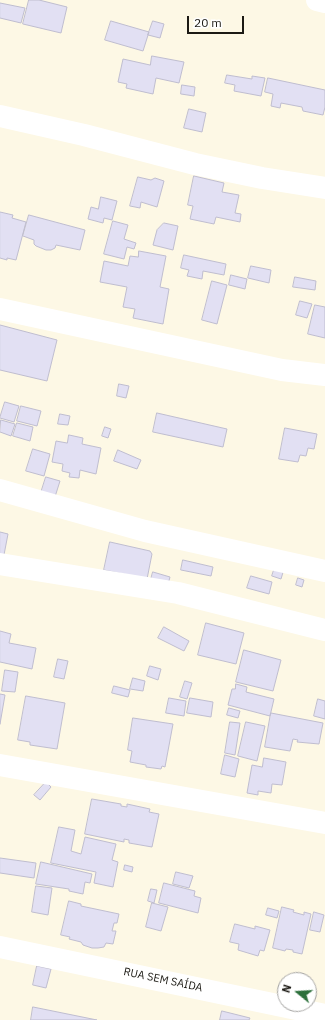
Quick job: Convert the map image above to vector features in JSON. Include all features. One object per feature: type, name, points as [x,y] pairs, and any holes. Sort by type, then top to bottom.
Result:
[{"type":"street","points":[[317,0],[325,2]]},
{"type":"street","points":[[0,116],[84,135],[195,164],[262,178],[325,188]]},
{"type":"street","points":[[0,309],[282,370],[325,375]]},
{"type":"street","points":[[0,490],[145,531],[325,571]]},
{"type":"street","points":[[0,564],[178,593],[325,630]]},
{"type":"street","points":[[0,765],[325,823]]},
{"type":"street","name":"RUA SEM SAÍDA","points":[[0,947],[325,1015]]},
{"type":"building","points":[[29,0],[39,0],[67,7],[61,33],[23,24]]},
{"type":"building","points":[[0,3],[25,8],[21,23],[0,18]]},
{"type":"building","points":[[111,21],[149,32],[143,51],[105,40]]},
{"type":"building","points":[[153,21],[164,24],[160,38],[148,35]]},
{"type":"building","points":[[152,56],[184,62],[179,83],[156,78],[153,94],[126,88],[127,84],[118,82],[123,59],[150,65]]},
{"type":"building","points":[[227,75],[252,79],[252,76],[265,78],[261,96],[234,91],[235,85],[225,83]]},
{"type":"building","points":[[268,78],[325,90],[325,107],[323,115],[303,111],[302,107],[281,103],[280,108],[271,106],[273,94],[265,92]]},
{"type":"building","points":[[182,85],[195,87],[194,96],[181,94]]},
{"type":"building","points":[[189,109],[206,113],[202,132],[184,128]]},
{"type":"building","points":[[194,176],[224,183],[222,192],[239,195],[235,213],[241,214],[240,222],[216,217],[214,224],[190,219],[193,206],[188,205]]},
{"type":"building","points":[[138,177],[151,180],[155,178],[164,181],[157,207],[141,202],[140,208],[130,206]]},
{"type":"building","points":[[101,197],[117,201],[112,220],[104,218],[103,223],[88,219],[91,207],[98,209]]},
{"type":"building","points":[[0,212],[13,215],[12,218],[26,222],[16,260],[0,258]]},
{"type":"building","points":[[29,215],[85,230],[80,250],[56,245],[55,248],[51,250],[46,250],[36,246],[34,244],[34,240],[23,236]]},
{"type":"building","points":[[113,221],[128,225],[124,239],[136,243],[134,249],[127,247],[124,259],[104,254]]},
{"type":"building","points":[[164,223],[178,226],[173,250],[153,245],[157,230]]},
{"type":"building","points":[[139,251],[166,256],[160,287],[169,289],[163,324],[133,318],[135,309],[123,307],[127,287],[100,282],[104,261],[128,266],[130,256],[138,257]]},
{"type":"building","points":[[184,255],[226,264],[224,275],[203,271],[202,279],[187,276],[189,270],[181,268]]},
{"type":"building","points":[[251,266],[271,270],[269,283],[248,278]]},
{"type":"building","points":[[231,275],[247,279],[245,289],[229,285]]},
{"type":"building","points":[[295,277],[316,281],[315,290],[293,287]]},
{"type":"building","points":[[212,281],[227,285],[217,324],[202,320]]},
{"type":"building","points":[[300,301],[312,304],[307,318],[296,315]]},
{"type":"building","points":[[315,305],[325,307],[325,338],[308,334]]},
{"type":"building","points":[[0,325],[57,340],[47,381],[0,370]]},
{"type":"building","points":[[119,384],[129,386],[126,398],[117,396]]},
{"type":"building","points":[[5,402],[19,406],[14,422],[0,418]]},
{"type":"building","points":[[21,406],[41,411],[37,426],[17,421]]},
{"type":"building","points":[[157,413],[227,429],[223,447],[153,432]]},
{"type":"building","points":[[60,414],[70,416],[68,425],[58,424]]},
{"type":"building","points":[[1,420],[15,424],[11,436],[0,432]]},
{"type":"building","points":[[17,423],[33,427],[30,441],[13,436]]},
{"type":"building","points":[[105,427],[111,429],[108,438],[102,436]]},
{"type":"building","points":[[285,428],[317,434],[314,449],[308,448],[306,456],[300,455],[298,462],[279,459]]},
{"type":"building","points":[[69,435],[83,438],[82,444],[101,448],[96,474],[80,470],[79,478],[69,477],[70,473],[62,471],[63,464],[52,462],[56,441],[67,443]]},
{"type":"building","points":[[33,449],[50,454],[44,476],[26,471]]},
{"type":"building","points":[[118,450],[141,460],[137,469],[114,461]]},
{"type":"building","points":[[46,477],[60,481],[54,500],[40,496]]},
{"type":"building","points":[[0,532],[8,534],[3,560],[0,560]]},
{"type":"building","points":[[110,542],[150,551],[152,554],[147,579],[104,570]]},
{"type":"building","points":[[183,560],[213,567],[211,576],[181,570]]},
{"type":"building","points":[[275,567],[284,569],[281,579],[272,576]]},
{"type":"building","points":[[153,572],[170,577],[167,588],[150,583]]},
{"type":"building","points":[[251,576],[272,582],[269,594],[247,588]]},
{"type":"building","points":[[298,578],[304,580],[302,587],[296,585]]},
{"type":"building","points":[[206,623],[244,633],[236,664],[198,655]]},
{"type":"building","points":[[164,627],[189,641],[184,651],[158,638]]},
{"type":"building","points":[[0,631],[11,634],[9,643],[36,648],[32,669],[0,662]]},
{"type":"building","points":[[244,650],[281,660],[273,691],[236,682]]},
{"type":"building","points":[[58,659],[68,661],[64,679],[54,677]]},
{"type":"building","points":[[150,666],[161,669],[158,680],[147,676]]},
{"type":"building","points":[[5,670],[18,672],[15,692],[2,691]]},
{"type":"building","points":[[133,678],[145,681],[143,691],[130,689]]},
{"type":"building","points":[[185,681],[192,683],[187,699],[180,697]]},
{"type":"building","points":[[236,684],[247,687],[246,692],[274,699],[270,716],[228,705],[232,689],[235,689]]},
{"type":"building","points":[[114,686],[130,690],[128,697],[112,693]]},
{"type":"building","points":[[0,694],[5,695],[0,724]]},
{"type":"building","points":[[26,696],[65,703],[57,749],[30,745],[30,742],[18,740]]},
{"type":"building","points":[[169,698],[186,701],[184,716],[166,713]]},
{"type":"building","points":[[190,698],[213,702],[211,717],[187,713]]},
{"type":"building","points":[[318,699],[325,701],[325,719],[314,716]]},
{"type":"building","points":[[229,708],[240,711],[238,718],[227,715]]},
{"type":"building","points":[[271,713],[323,723],[319,744],[297,742],[298,740],[293,739],[290,751],[265,747]]},
{"type":"building","points":[[133,718],[173,724],[165,767],[162,766],[161,769],[146,767],[146,765],[130,762],[132,751],[128,750]]},
{"type":"building","points":[[230,722],[240,723],[235,755],[225,753]]},
{"type":"building","points":[[246,722],[265,726],[257,761],[238,756]]},
{"type":"building","points":[[225,755],[239,759],[235,777],[221,774]]},
{"type":"building","points":[[264,758],[286,762],[282,785],[272,784],[271,793],[258,791],[258,795],[247,793],[252,765],[262,767]]},
{"type":"building","points":[[46,782],[51,787],[40,800],[34,795]]},
{"type":"building","points":[[92,799],[121,804],[121,806],[127,807],[127,804],[150,809],[149,812],[159,814],[152,847],[129,843],[129,840],[124,839],[124,842],[85,834]]},
{"type":"building","points":[[59,827],[75,830],[71,851],[81,854],[85,837],[116,844],[112,860],[118,862],[113,887],[94,883],[96,872],[51,863]]},
{"type":"building","points":[[0,858],[36,863],[34,878],[0,873]]},
{"type":"building","points":[[41,862],[92,874],[90,883],[85,882],[83,894],[69,891],[69,889],[36,884]]},
{"type":"building","points":[[125,865],[133,867],[132,872],[124,870]]},
{"type":"building","points":[[176,872],[193,876],[189,888],[173,884]]},
{"type":"building","points":[[164,883],[195,891],[194,896],[201,898],[198,913],[159,903]]},
{"type":"building","points":[[36,886],[52,888],[48,915],[32,912]]},
{"type":"building","points":[[151,889],[157,890],[154,903],[148,901]]},
{"type":"building","points":[[69,901],[81,904],[81,906],[119,914],[117,923],[114,923],[112,931],[116,931],[113,944],[106,943],[104,947],[92,948],[83,945],[81,942],[69,939],[70,937],[61,935]]},
{"type":"building","points":[[152,903],[168,907],[161,931],[146,927]]},
{"type":"building","points":[[282,907],[294,910],[293,912],[304,915],[304,912],[311,914],[302,954],[293,952],[293,950],[286,949],[285,951],[273,948]]},
{"type":"building","points":[[268,908],[279,911],[277,918],[266,915]]},
{"type":"building","points":[[314,912],[324,915],[320,932],[310,930]]},
{"type":"building","points":[[235,924],[255,929],[255,926],[270,930],[264,951],[260,950],[258,956],[238,950],[239,944],[230,942]]},
{"type":"building","points":[[37,966],[51,969],[46,988],[33,985]]},
{"type":"building","points":[[33,1007],[97,1020],[31,1020]]},
{"type":"building","points":[[222,1011],[250,1018],[249,1020],[220,1020]]}]
